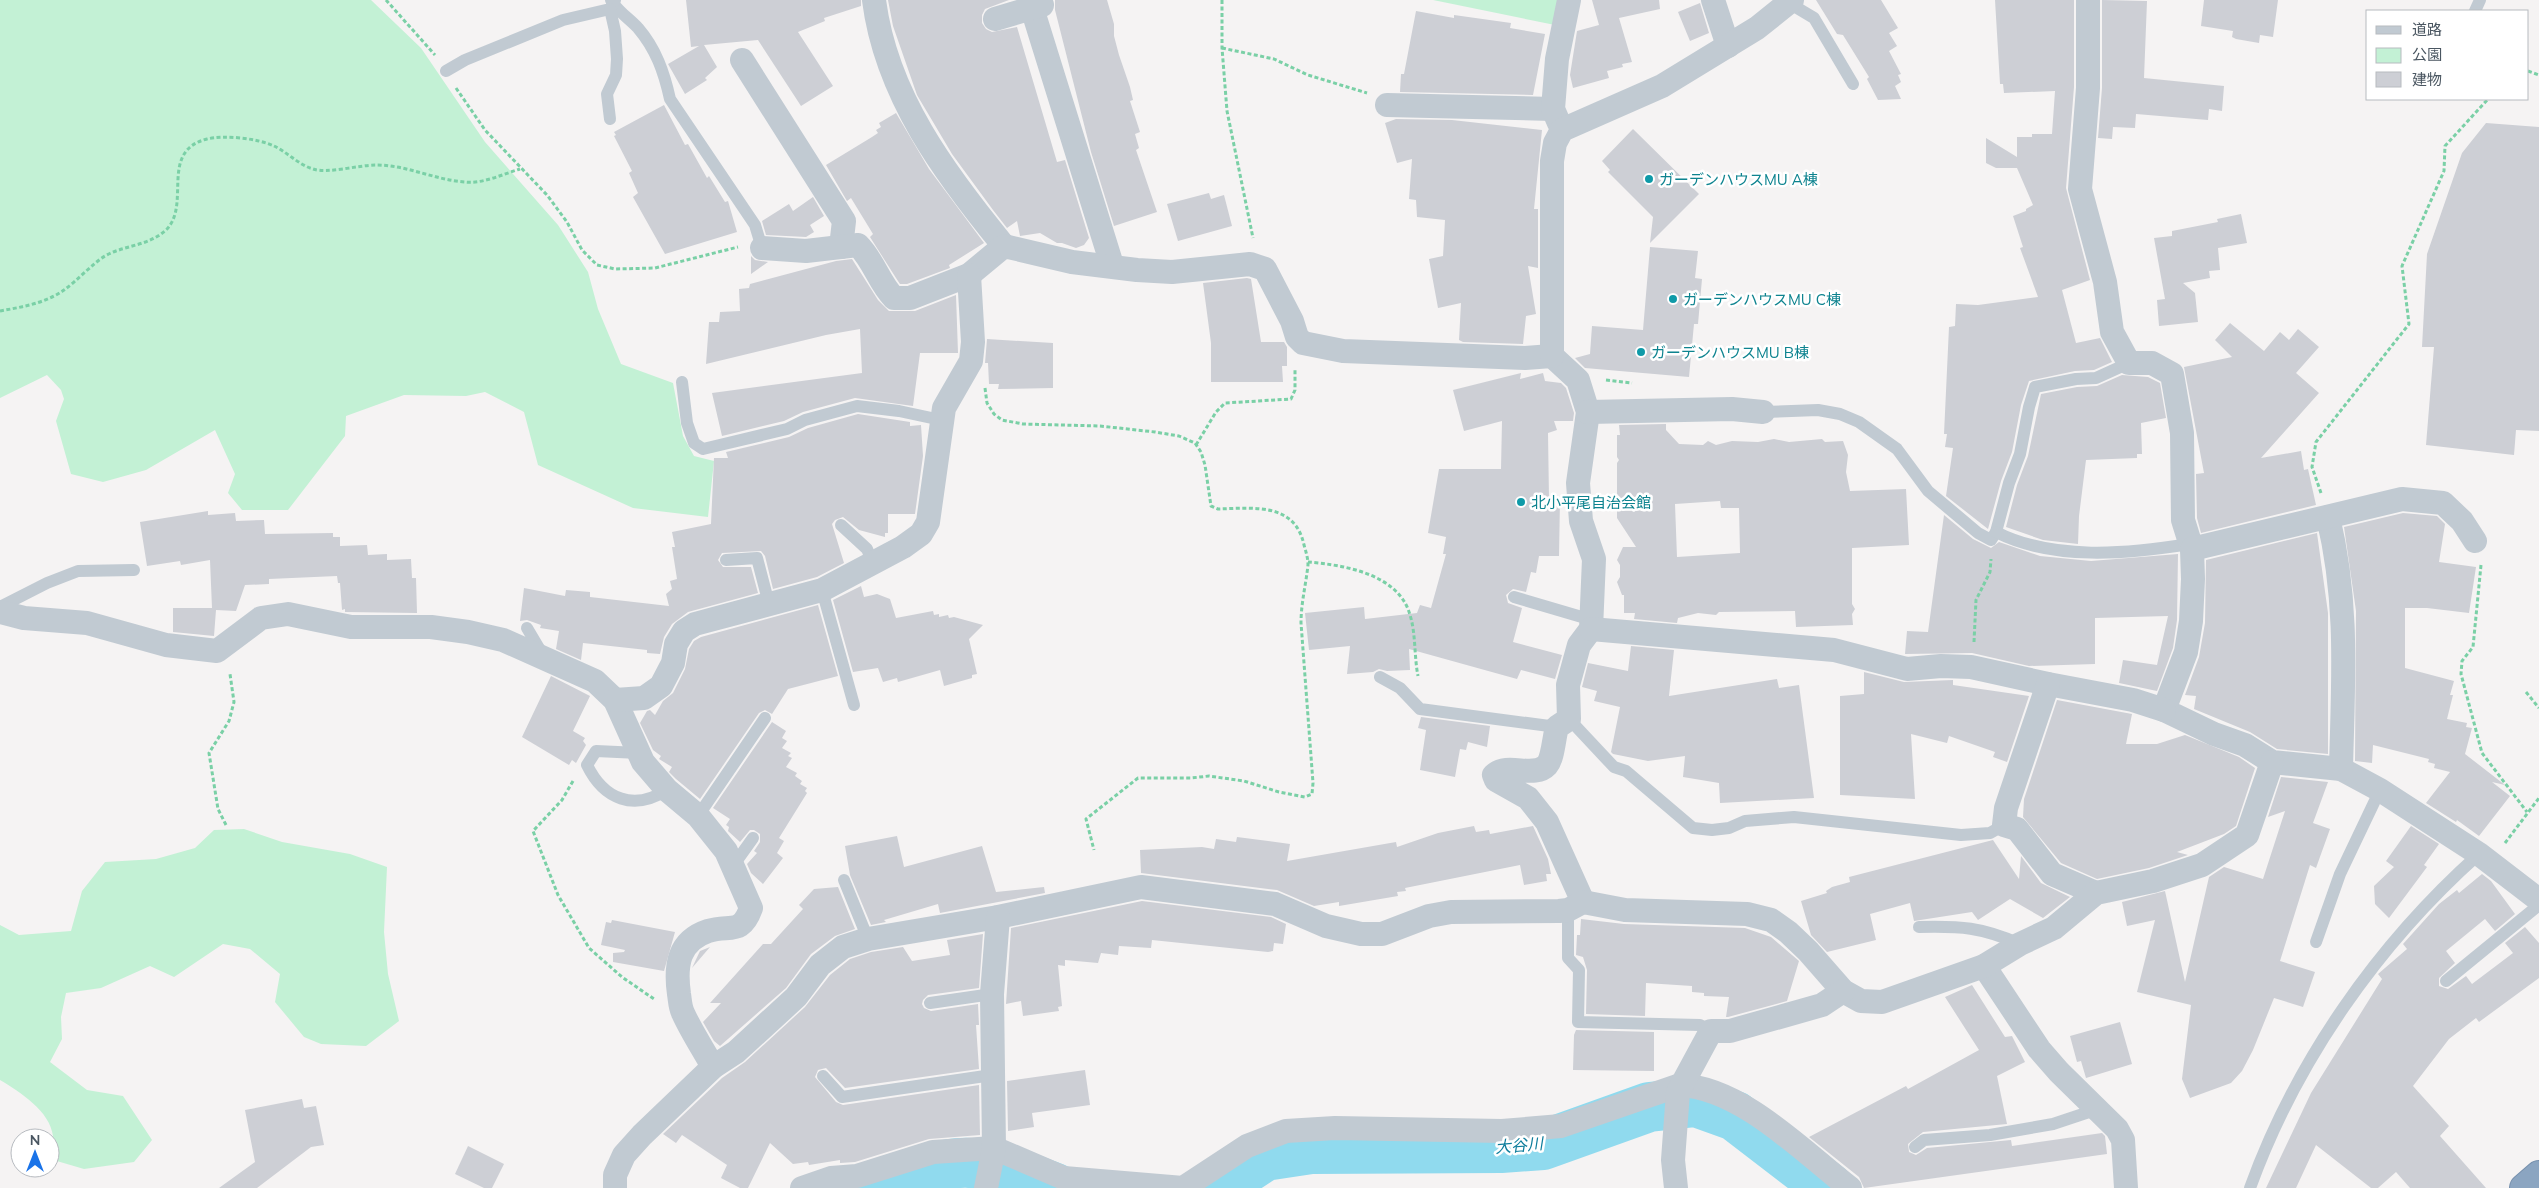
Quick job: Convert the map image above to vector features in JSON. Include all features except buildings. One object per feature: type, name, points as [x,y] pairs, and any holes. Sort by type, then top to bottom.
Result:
[{"type":"highway","points":[[2524,1188],[2539,1175]]},
{"type":"street","points":[[874,0],[876,16],[898,90],[943,167],[1004,246],[1072,262],[1172,272],[1250,264],[1265,269],[1292,321],[1297,337],[1303,343],[1343,351],[1526,358],[1552,356],[1578,380],[1588,412],[1578,482],[1581,521],[1594,559],[1592,624],[1579,645],[1568,685],[1563,723],[1548,764],[1539,770],[1510,770],[1498,772],[1494,775],[1496,780],[1528,798],[1547,822],[1575,906]]},
{"type":"street","points":[[1552,356],[1552,161],[1558,120],[1556,59],[1569,0]]},
{"type":"street","points":[[1713,0],[1728,46]]},
{"type":"street","points":[[2088,0],[2088,88],[2080,189],[2105,282],[2112,332],[2129,364],[2152,362],[2172,374],[2182,433],[2183,520],[2190,547],[2191,621],[2186,652],[2164,710]]},
{"type":"street","points":[[1387,105],[1558,120],[1662,86],[1757,28],[1791,2]]},
{"type":"street","points":[[996,19],[1037,6],[1112,266]]},
{"type":"street","points":[[742,60],[844,221],[841,247]]},
{"type":"street","points":[[762,248],[806,251],[858,245],[870,257],[885,290],[894,298],[910,298],[969,275],[1004,246]]},
{"type":"street","points":[[615,700],[644,698],[661,686],[674,663],[676,644],[684,631],[695,624],[822,590],[872,561],[903,547],[920,534],[928,522],[944,408],[971,361],[974,342],[969,275]]},
{"type":"street","points":[[1588,412],[1732,409],[1763,412]]},
{"type":"street","points":[[2190,547],[2328,517],[2402,498],[2443,503],[2462,521],[2475,541]]},
{"type":"street","points":[[2328,517],[2335,546],[2344,613],[2341,769]]},
{"type":"street","points":[[0,612],[24,618],[87,623],[166,645],[217,652],[261,618],[288,614],[351,627],[431,627],[468,632],[503,640],[595,681],[615,700],[643,762],[667,790],[698,816],[726,851],[751,908],[747,920],[737,928],[709,931],[690,940],[678,960],[677,982],[682,1011],[713,1067]]},
{"type":"street","points":[[1592,624],[1834,650],[1907,669],[1941,666],[1971,667],[2134,700],[2164,710],[2214,734],[2245,745],[2272,762],[2341,769],[2380,790],[2485,859],[2539,900]]},
{"type":"street","points":[[2048,684],[2008,800],[2004,824],[2017,829],[2052,874],[2096,893]]},
{"type":"street","points":[[615,1188],[615,1175],[624,1155],[713,1067],[736,1052],[796,997],[820,965],[843,947],[868,939],[998,917],[1141,887],[1275,904],[1326,926],[1361,934],[1382,934],[1429,916],[1451,912],[1575,906],[1625,910],[1747,914],[1771,920],[1788,932],[1808,951],[1843,991],[1861,1001],[1882,1002],[1984,966],[2020,944],[2054,928],[2096,893],[2153,881],[2202,865],[2247,835],[2272,762]]},
{"type":"street","points":[[987,1183],[994,1152],[992,994],[998,917]]},
{"type":"street","points":[[1984,966],[2039,1049],[2059,1072],[2117,1130],[2122,1140],[2126,1188]]},
{"type":"street","points":[[1676,1188],[1673,1160],[1678,1097],[1711,1031],[1730,1031],[1822,1005],[1843,991]]},
{"type":"street","points":[[802,1188],[831,1178],[857,1176],[933,1152],[994,1152],[1064,1178],[1184,1188],[1247,1146],[1286,1131],[1335,1128],[1502,1131],[1561,1126],[1678,1097],[1697,1086],[1744,1105],[1850,1188]]},
{"type":"lane","points":[[1791,2],[1814,18],[1853,84]]},
{"type":"lane","points":[[446,71],[465,60],[563,20],[612,3]]},
{"type":"lane","points":[[610,119],[607,94],[616,76],[617,58],[612,3]]},
{"type":"lane","points":[[612,3],[617,10],[638,27],[656,52],[670,99],[755,225],[762,248]]},
{"type":"lane","points":[[1994,536],[2023,443],[2029,407],[2036,387],[2076,378],[2096,378],[2129,364]]},
{"type":"lane","points":[[682,382],[688,423],[694,443],[703,449],[787,429],[805,420],[857,406],[899,411],[941,420]]},
{"type":"lane","points":[[1763,412],[1818,410],[1840,414],[1859,422],[1897,449],[1928,491],[1978,533],[2085,552],[2190,547]]},
{"type":"lane","points":[[842,525],[867,549],[872,561]]},
{"type":"lane","points":[[726,560],[758,558],[769,604]]},
{"type":"lane","points":[[0,607],[46,583],[78,571],[134,570]]},
{"type":"lane","points":[[822,590],[854,705]]},
{"type":"lane","points":[[1514,597],[1592,624]]},
{"type":"lane","points":[[527,628],[544,657]]},
{"type":"lane","points":[[1380,677],[1400,688],[1420,709],[1563,723],[1614,767],[1626,771],[1693,828],[1712,830],[1729,828],[1745,821],[1794,817],[1961,835],[1990,833],[2004,824]]},
{"type":"lane","points":[[698,816],[765,718]]},
{"type":"lane","points":[[639,753],[596,751],[587,766],[595,782],[615,796],[635,802],[653,799],[667,790]]},
{"type":"lane","points":[[2316,942],[2340,874],[2380,790]]},
{"type":"lane","points":[[733,866],[753,838]]},
{"type":"lane","points":[[2250,1188],[2278,1122],[2309,1064],[2362,981],[2452,879],[2485,859]]},
{"type":"lane","points":[[844,880],[852,896],[857,918],[868,939]]},
{"type":"lane","points":[[2446,981],[2539,905]]},
{"type":"lane","points":[[1575,906],[1568,958],[1579,970],[1578,1022],[1700,1025],[1711,1031]]},
{"type":"lane","points":[[1919,927],[1959,926],[1989,931],[2020,944]]},
{"type":"lane","points":[[930,1003],[992,994]]},
{"type":"lane","points":[[823,1076],[842,1097],[992,1074]]},
{"type":"lane","points":[[1915,1147],[1924,1140],[1990,1136],[2053,1124],[2098,1109]]},
{"type":"path","points":[[386,0],[438,59],[485,130],[520,169],[547,195],[567,222],[582,250],[597,264],[615,269],[654,268],[732,247],[762,248]]},
{"type":"path","points":[[1222,0],[1222,48],[1227,111],[1256,253],[1256,266]]},
{"type":"path","points":[[1222,48],[1274,58],[1308,74],[1376,96],[1387,105]]},
{"type":"path","points":[[2328,517],[2312,467],[2316,442],[2409,324],[2402,266],[2444,171],[2445,146],[2487,100]]},
{"type":"path","points":[[0,310],[31,305],[63,292],[104,256],[141,245],[167,229],[175,213],[178,171],[183,155],[190,146],[206,139],[230,136],[272,145],[313,170],[369,165],[394,165],[467,183],[520,169]]},
{"type":"path","points":[[1196,445],[1216,412],[1225,403],[1290,399],[1296,390],[1297,337]]},
{"type":"path","points":[[971,361],[979,365],[987,403],[994,414],[1002,420],[1023,424],[1100,426],[1178,436],[1196,445],[1205,465],[1211,506],[1218,509],[1266,508],[1289,518],[1302,534],[1308,562],[1302,598],[1301,623],[1313,783],[1312,794],[1304,797],[1244,782],[1209,776],[1138,778],[1086,819],[1094,850]]},
{"type":"path","points":[[1971,667],[1976,600],[1990,572],[1994,536]]},
{"type":"path","points":[[2475,541],[2482,548],[2475,634],[2473,647],[2462,661],[2461,674],[2482,753],[2527,812]]},
{"type":"path","points":[[1308,562],[1332,564],[1368,575],[1390,586],[1406,602],[1411,617],[1417,674],[1428,710]]},
{"type":"path","points":[[217,652],[232,677],[234,702],[229,721],[209,753],[218,809],[226,824]]},
{"type":"path","points":[[2526,692],[2539,708]]},
{"type":"path","points":[[587,766],[578,771],[562,800],[534,831],[551,877],[558,895],[590,948],[622,977],[653,998],[682,1011]]},
{"type":"path","points":[[2485,859],[2539,798]]},
{"type":"green space","points":[[0,0],[371,0],[421,48],[485,142],[558,225],[588,272],[598,309],[621,364],[673,383],[683,436],[694,456],[714,461],[708,517],[633,508],[538,465],[524,412],[485,392],[466,396],[404,395],[346,416],[345,436],[288,510],[242,510],[228,493],[235,474],[215,430],[146,470],[103,482],[71,474],[56,421],[64,399],[61,390],[47,375],[0,398]]},
{"type":"green space","points":[[1433,0],[1560,0],[1555,25]]},
{"type":"green space","points":[[244,829],[282,842],[350,854],[387,867],[384,932],[388,974],[399,1021],[366,1046],[321,1044],[304,1037],[275,1002],[280,974],[250,949],[223,944],[174,977],[150,966],[101,988],[66,993],[61,1017],[62,1039],[50,1062],[87,1090],[123,1096],[152,1140],[134,1162],[84,1169],[60,1162],[60,1128],[51,1128],[46,1118],[33,1103],[0,1080],[0,925],[19,935],[71,931],[82,891],[105,862],[156,859],[195,848],[214,830]]},
{"type":"waterway","name":"大谷川","points":[[1216,1188],[1265,1156],[1311,1149],[1501,1148],[1543,1145],[1649,1107],[1696,1102],[1735,1116],[1829,1188]]},
{"type":"waterway","name":"大谷川","points":[[869,1188],[933,1167],[959,1163],[981,1164],[1003,1169],[1055,1188]]},
{"type":"place","name":"ガーデンハウスMU A棟","points":[[1649,179]]},
{"type":"place","name":"ガーデンハウスMU C棟","points":[[1673,299]]},
{"type":"place","name":"ガーデンハウスMU B棟","points":[[1641,352]]},
{"type":"place","name":"北小平尾自治会館","points":[[1521,502]]}]
